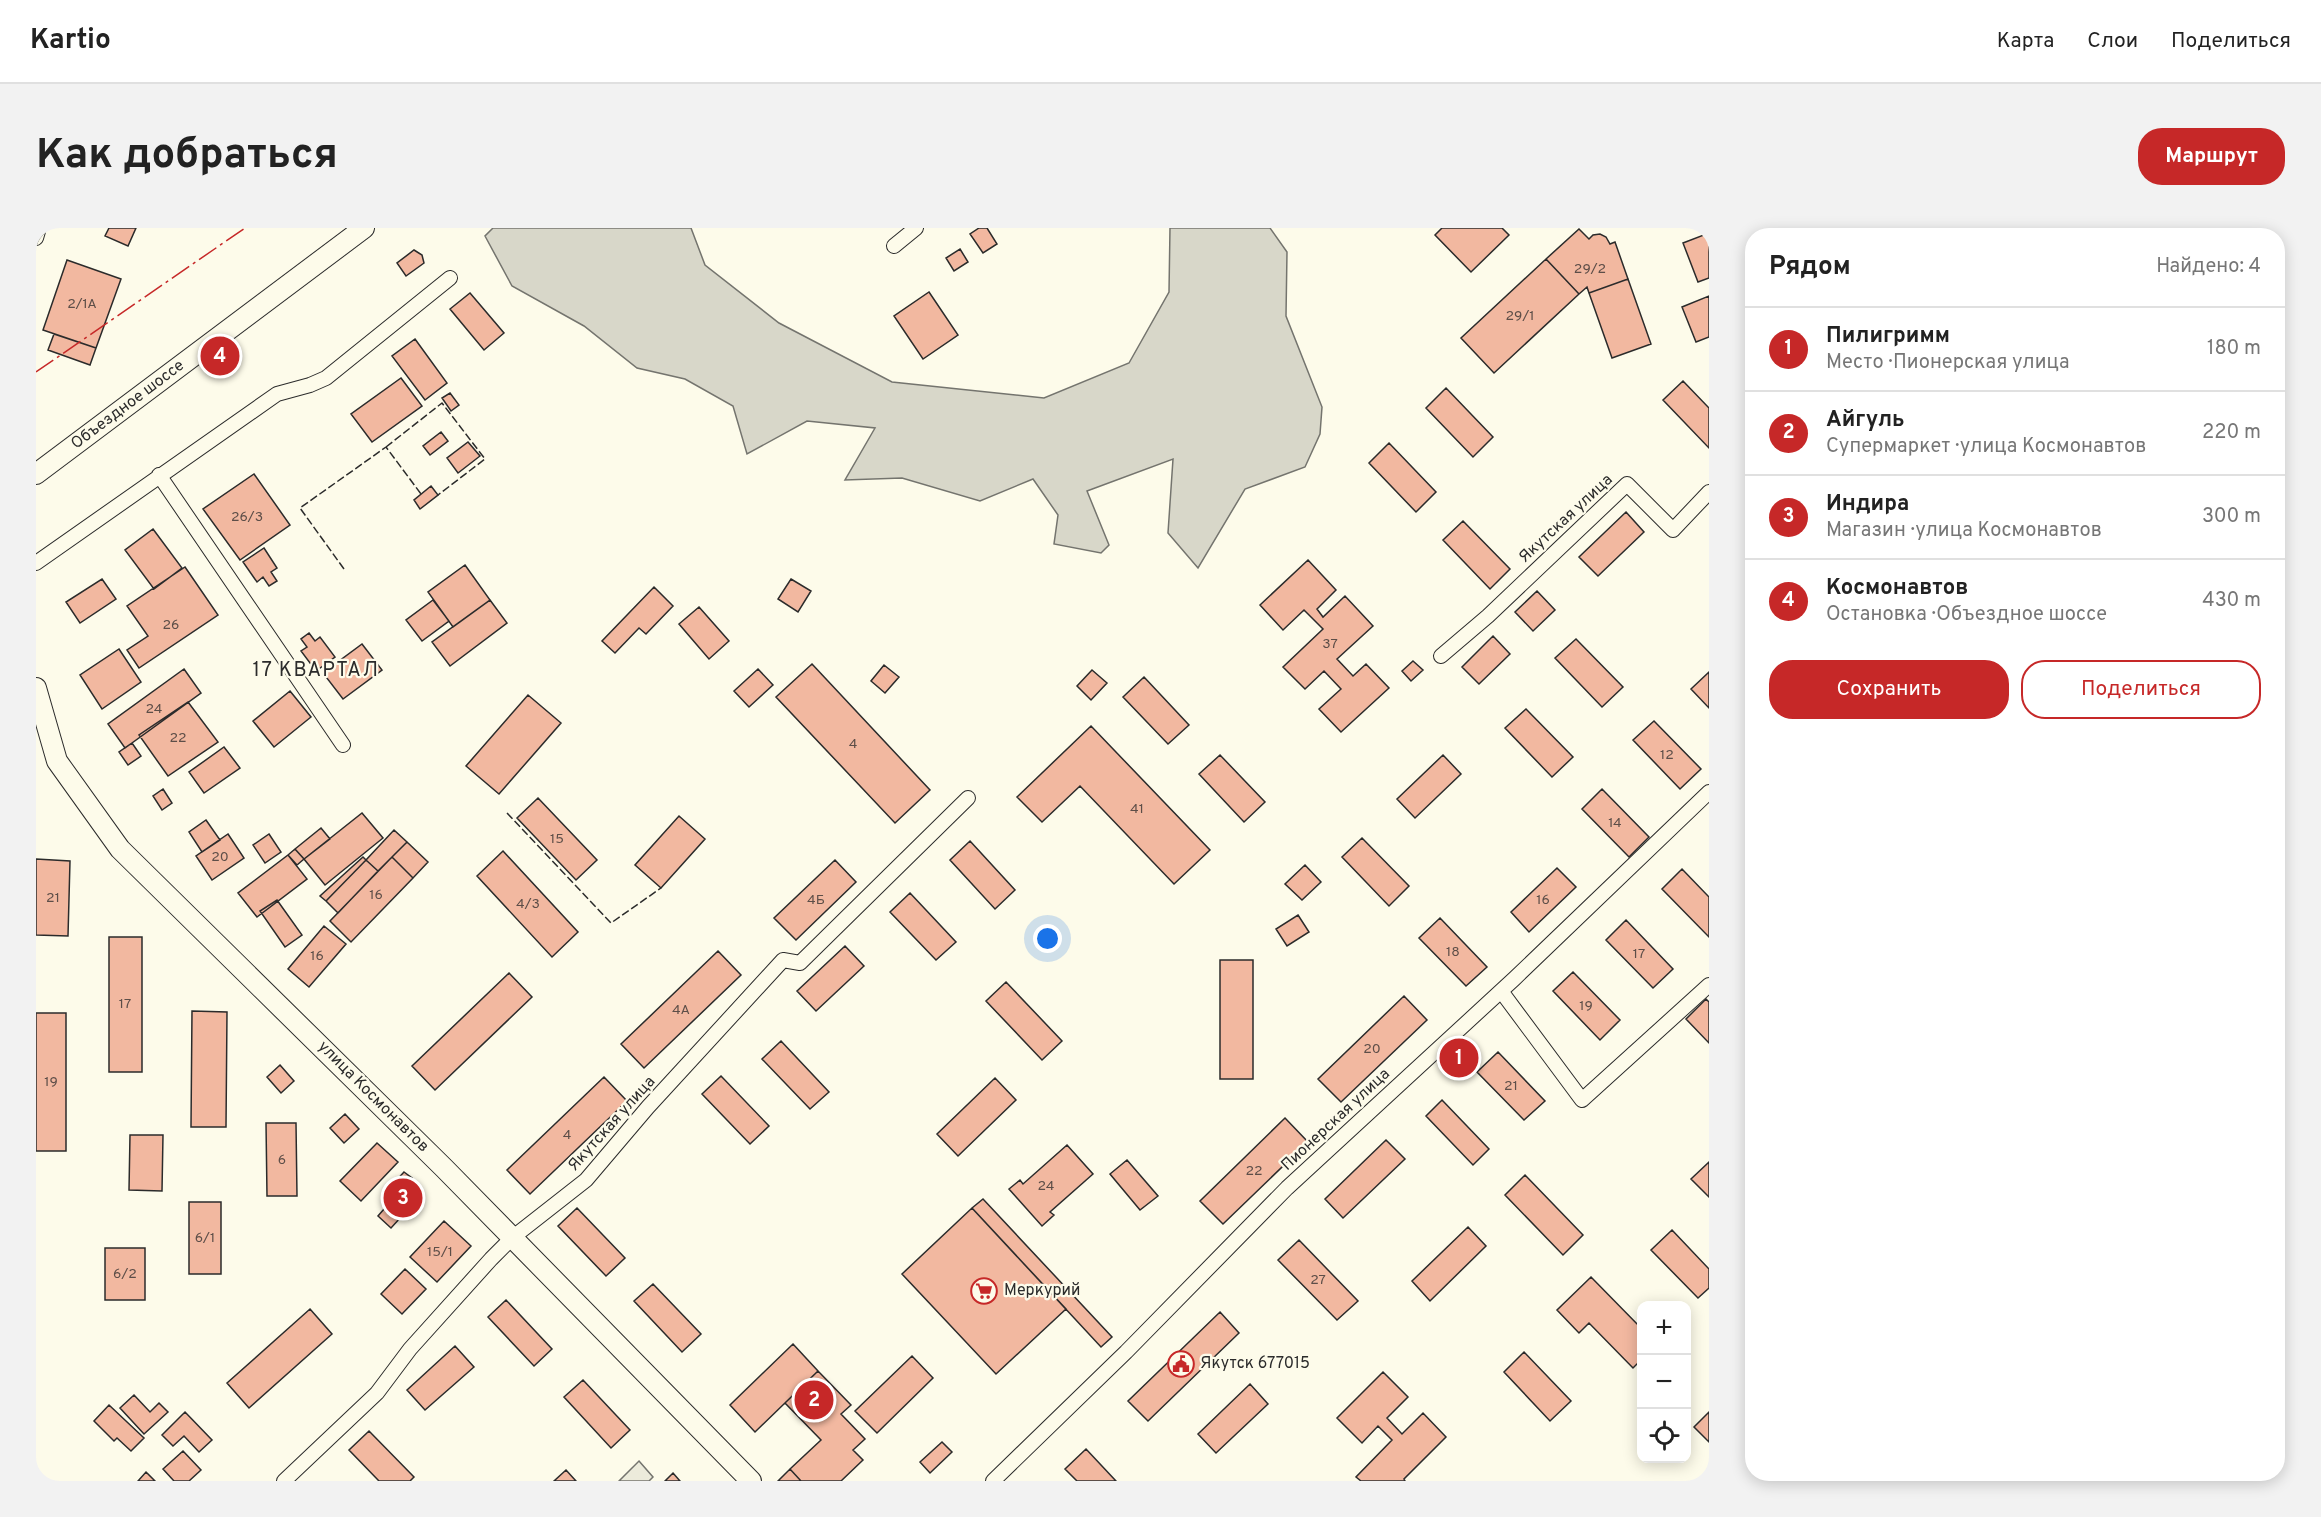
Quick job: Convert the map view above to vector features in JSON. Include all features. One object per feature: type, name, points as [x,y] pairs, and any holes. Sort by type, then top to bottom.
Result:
[{"type":"street","points":[[36,238],[39,228]]},
{"type":"street","name":"Объездное шоссе","points":[[36,474],[364,228]]},
{"type":"street","points":[[894,246],[916,228]]},
{"type":"street","points":[[36,563],[277,394],[326,378],[450,278]]},
{"type":"street","points":[[159,475],[343,745]]},
{"type":"street","name":"Якутская улица","points":[[1441,656],[1488,616],[1627,484],[1673,530],[1709,492]]},
{"type":"street","name":"улица Космонавтов","points":[[36,688],[57,761],[120,849],[411,1135],[751,1481]]},
{"type":"street","name":"Пионерская улица","points":[[993,1481],[1126,1352],[1287,1188],[1501,991],[1709,792]]},
{"type":"street","name":"Якутская улица","points":[[284,1481],[377,1393],[410,1349],[512,1238],[586,1180],[648,1107],[783,960],[800,963],[968,798]]},
{"type":"street","points":[[1501,991],[1582,1100],[1709,985]]},
{"type":"shaded area","points":[[493,228],[691,228],[705,265],[779,323],[892,382],[1044,398],[1129,363],[1169,292],[1170,228],[1270,228],[1287,252],[1286,316],[1322,407],[1320,434],[1305,467],[1245,489],[1198,568],[1168,533],[1173,459],[1087,491],[1109,545],[1101,553],[1054,544],[1058,515],[1033,479],[980,501],[902,478],[845,480],[875,428],[807,421],[747,454],[733,406],[685,379],[637,368],[584,326],[512,286],[485,236]]},
{"type":"shaded area","points":[[639,1461],[653,1477],[649,1481],[619,1481]]},
{"type":"building","points":[[109,228],[136,228],[128,246],[105,236]]},
{"type":"building","points":[[979,228],[987,228],[997,244],[983,253],[970,234]]},
{"type":"building","points":[[1442,228],[1502,228],[1509,235],[1471,272],[1435,235]]},
{"type":"building","points":[[1579,229],[1589,239],[1593,235],[1600,234],[1606,237],[1610,244],[1615,242],[1628,279],[1589,293],[1587,287],[1579,294],[1546,259]]},
{"type":"building","points":[[1709,233],[1709,278],[1698,282],[1683,243]]},
{"type":"building","points":[[960,249],[968,262],[954,271],[946,258]]},
{"type":"building","points":[[414,250],[422,255],[424,263],[406,276],[397,263]]},
{"type":"building","points":[[1546,259],[1579,294],[1494,373],[1461,338]]},
{"type":"building","points":[[67,260],[121,279],[96,348],[43,330]]},
{"type":"building","points":[[1628,279],[1651,344],[1612,358],[1589,293]]},
{"type":"building","points":[[929,292],[958,335],[923,359],[894,316]]},
{"type":"building","points":[[470,293],[504,333],[484,350],[450,309]]},
{"type":"building","points":[[1709,296],[1709,337],[1696,342],[1682,307]]},
{"type":"building","points":[[54,334],[96,348],[90,365],[48,350]]},
{"type":"building","points":[[415,339],[447,383],[425,400],[392,356]]},
{"type":"building","points":[[401,378],[422,406],[372,442],[351,414]]},
{"type":"building","points":[[1683,381],[1709,408],[1709,448],[1663,400]]},
{"type":"building","points":[[1446,388],[1493,437],[1473,457],[1426,408]]},
{"type":"building","points":[[450,393],[459,405],[451,411],[442,398]]},
{"type":"building","points":[[441,432],[448,441],[430,455],[423,446]]},
{"type":"building","points":[[468,442],[480,456],[458,473],[447,458]]},
{"type":"building","points":[[1389,443],[1436,492],[1416,512],[1369,463]]},
{"type":"building","points":[[254,474],[290,525],[240,560],[203,509]]},
{"type":"building","points":[[431,486],[438,495],[420,509],[414,500]]},
{"type":"building","points":[[1626,512],[1644,532],[1598,576],[1579,557]]},
{"type":"building","points":[[1463,521],[1510,569],[1490,589],[1443,540]]},
{"type":"building","points":[[153,529],[182,568],[154,589],[125,550]]},
{"type":"building","points":[[264,548],[277,568],[271,572],[277,581],[269,586],[263,577],[257,582],[243,562]]},
{"type":"building","points":[[1308,560],[1336,590],[1317,609],[1323,617],[1345,596],[1373,626],[1337,659],[1353,676],[1366,664],[1389,688],[1341,732],[1319,709],[1341,689],[1324,671],[1305,689],[1283,667],[1323,629],[1304,610],[1283,630],[1260,605]]},
{"type":"building","points":[[465,565],[490,600],[453,627],[428,592]]},
{"type":"building","points":[[185,567],[218,615],[139,668],[127,650],[148,636],[127,606]]},
{"type":"building","points":[[102,579],[116,599],[80,623],[66,602]]},
{"type":"building","points":[[791,579],[811,591],[798,612],[778,599]]},
{"type":"building","points":[[654,587],[673,606],[646,634],[639,628],[615,653],[602,641]]},
{"type":"building","points":[[1537,591],[1555,610],[1533,631],[1515,612]]},
{"type":"building","points":[[433,600],[449,621],[422,641],[406,620]]},
{"type":"building","points":[[490,600],[507,623],[450,666],[432,642]]},
{"type":"building","points":[[699,607],[729,641],[709,659],[679,624]]},
{"type":"building","points":[[309,633],[315,641],[320,637],[335,657],[316,671],[301,651],[307,647],[301,639]]},
{"type":"building","points":[[1493,636],[1510,654],[1479,684],[1462,667]]},
{"type":"building","points":[[1576,639],[1623,687],[1602,707],[1555,658]]},
{"type":"building","points":[[362,644],[382,670],[343,699],[323,673]]},
{"type":"building","points":[[119,649],[141,682],[102,709],[80,675]]},
{"type":"building","points":[[1413,661],[1423,670],[1411,681],[1402,671]]},
{"type":"building","points":[[812,664],[930,790],[895,823],[776,697]]},
{"type":"building","points":[[884,665],[899,677],[885,693],[871,681]]},
{"type":"building","points":[[184,669],[201,693],[125,748],[108,724]]},
{"type":"building","points":[[758,669],[773,685],[749,707],[734,691]]},
{"type":"building","points":[[1092,670],[1107,683],[1091,700],[1077,686]]},
{"type":"building","points":[[1709,672],[1709,708],[1691,689]]},
{"type":"building","points":[[1144,677],[1189,725],[1168,744],[1123,697]]},
{"type":"building","points":[[290,691],[311,717],[274,747],[253,721]]},
{"type":"building","points":[[528,695],[561,723],[499,794],[466,766]]},
{"type":"building","points":[[188,702],[218,742],[168,776],[139,735]]},
{"type":"building","points":[[1526,709],[1573,757],[1552,777],[1505,728]]},
{"type":"building","points":[[1654,721],[1701,769],[1680,789],[1633,740]]},
{"type":"building","points":[[1091,726],[1210,850],[1174,884],[1080,786],[1042,822],[1017,797]]},
{"type":"building","points":[[132,743],[141,756],[128,765],[119,752]]},
{"type":"building","points":[[224,747],[240,768],[204,793],[189,772]]},
{"type":"building","points":[[1220,755],[1265,802],[1244,822],[1199,774]]},
{"type":"building","points":[[1443,755],[1461,774],[1415,818],[1397,799]]},
{"type":"building","points":[[163,789],[172,803],[162,810],[153,796]]},
{"type":"building","points":[[1602,789],[1649,837],[1629,857],[1582,809]]},
{"type":"building","points":[[538,798],[597,860],[576,880],[517,818]]},
{"type":"building","points":[[362,813],[383,838],[325,885],[304,859]]},
{"type":"building","points":[[679,816],[705,839],[661,888],[635,865]]},
{"type":"building","points":[[206,820],[220,840],[202,852],[189,832]]},
{"type":"building","points":[[321,828],[330,839],[304,859],[295,849]]},
{"type":"building","points":[[394,830],[407,842],[378,871],[366,860]]},
{"type":"building","points":[[228,834],[244,858],[212,880],[196,856]]},
{"type":"building","points":[[269,834],[281,852],[265,863],[253,845]]},
{"type":"building","points":[[1362,838],[1409,886],[1389,906],[1342,857]]},
{"type":"building","points":[[970,841],[1015,890],[995,909],[950,860]]},
{"type":"building","points":[[407,842],[428,862],[413,878],[392,857]]},
{"type":"building","points":[[295,849],[304,859],[297,865],[288,855]]},
{"type":"building","points":[[503,851],[578,932],[552,957],[477,876]]},
{"type":"building","points":[[288,855],[307,879],[257,917],[238,893]]},
{"type":"building","points":[[363,857],[366,860],[326,901],[320,896]]},
{"type":"building","points":[[392,857],[413,878],[351,942],[330,921]]},
{"type":"building","points":[[36,859],[70,861],[68,936],[36,935]]},
{"type":"building","points":[[366,860],[378,871],[338,913],[326,901]]},
{"type":"building","points":[[835,860],[856,882],[796,940],[774,918]]},
{"type":"building","points":[[1305,865],[1321,882],[1302,900],[1285,884]]},
{"type":"building","points":[[1557,868],[1576,887],[1529,932],[1511,912]]},
{"type":"building","points":[[1682,869],[1709,897],[1709,937],[1662,889]]},
{"type":"building","points":[[910,893],[956,942],[936,960],[890,912]]},
{"type":"building","points":[[277,900],[302,935],[285,947],[260,911]]},
{"type":"building","points":[[1298,915],[1309,932],[1287,946],[1276,929]]},
{"type":"building","points":[[1440,918],[1487,967],[1466,986],[1419,938]]},
{"type":"building","points":[[1626,920],[1673,969],[1653,988],[1606,940]]},
{"type":"building","points":[[324,926],[346,944],[309,987],[288,969]]},
{"type":"building","points":[[109,937],[142,937],[142,1072],[109,1072]]},
{"type":"building","points":[[845,946],[864,966],[816,1011],[797,991]]},
{"type":"building","points":[[718,951],[741,975],[644,1068],[621,1044]]},
{"type":"building","points":[[1220,960],[1253,960],[1253,1079],[1220,1079]]},
{"type":"building","points":[[1573,972],[1620,1020],[1600,1040],[1553,991]]},
{"type":"building","points":[[509,973],[532,997],[435,1090],[412,1066]]},
{"type":"building","points":[[1006,982],[1062,1041],[1042,1060],[986,1001]]},
{"type":"building","points":[[1404,996],[1427,1020],[1341,1102],[1318,1079]]},
{"type":"building","points":[[1706,999],[1709,1002],[1709,1043],[1686,1019]]},
{"type":"building","points":[[192,1011],[227,1012],[226,1127],[191,1127]]},
{"type":"building","points":[[36,1013],[66,1013],[66,1151],[36,1151]]},
{"type":"building","points":[[781,1041],[829,1092],[810,1109],[762,1059]]},
{"type":"building","points":[[1461,1044],[1473,1057],[1458,1071],[1446,1059]]},
{"type":"building","points":[[1498,1052],[1545,1101],[1524,1120],[1477,1072]]},
{"type":"building","points":[[280,1065],[294,1081],[281,1093],[267,1077]]},
{"type":"building","points":[[721,1076],[769,1126],[750,1144],[702,1094]]},
{"type":"building","points":[[604,1077],[627,1101],[530,1194],[507,1170]]},
{"type":"building","points":[[995,1078],[1016,1100],[958,1156],[937,1134]]},
{"type":"building","points":[[1442,1100],[1489,1149],[1473,1165],[1426,1116]]},
{"type":"building","points":[[345,1114],[359,1129],[344,1143],[330,1128]]},
{"type":"building","points":[[1285,1118],[1308,1142],[1223,1224],[1200,1201]]},
{"type":"building","points":[[266,1123],[296,1123],[297,1196],[267,1196]]},
{"type":"building","points":[[130,1135],[163,1135],[162,1191],[129,1190]]},
{"type":"building","points":[[1386,1140],[1405,1159],[1343,1218],[1325,1199]]},
{"type":"building","points":[[377,1143],[398,1162],[361,1201],[340,1181]]},
{"type":"building","points":[[1067,1145],[1093,1174],[1050,1212],[1054,1215],[1042,1226],[1009,1189],[1020,1180],[1023,1184]]},
{"type":"building","points":[[1127,1160],[1158,1196],[1140,1210],[1110,1174]]},
{"type":"building","points":[[1709,1162],[1709,1197],[1691,1179]]},
{"type":"building","points":[[404,1172],[412,1178],[410,1181],[423,1193],[391,1228],[378,1216],[391,1201],[384,1194]]},
{"type":"building","points":[[1525,1175],[1583,1235],[1563,1255],[1505,1195]]},
{"type":"building","points":[[983,1199],[1112,1337],[1101,1347],[972,1208]]},
{"type":"building","points":[[189,1202],[221,1202],[221,1274],[189,1274]]},
{"type":"building","points":[[577,1208],[625,1258],[606,1276],[558,1226]]},
{"type":"building","name":"Меркурий","points":[[972,1208],[1066,1309],[996,1374],[902,1274]]},
{"type":"building","points":[[444,1221],[471,1246],[437,1282],[410,1257]]},
{"type":"building","points":[[1468,1227],[1486,1246],[1430,1301],[1412,1281]]},
{"type":"building","points":[[1672,1230],[1709,1269],[1709,1288],[1698,1298],[1651,1250]]},
{"type":"building","points":[[1299,1240],[1358,1301],[1337,1320],[1278,1260]]},
{"type":"building","points":[[105,1248],[145,1248],[145,1300],[105,1300]]},
{"type":"building","points":[[405,1269],[426,1289],[402,1314],[381,1294]]},
{"type":"building","points":[[1591,1277],[1637,1324],[1637,1364],[1633,1368],[1589,1323],[1579,1333],[1557,1310]]},
{"type":"building","points":[[653,1284],[701,1334],[682,1352],[634,1301]]},
{"type":"building","points":[[506,1300],[552,1349],[534,1366],[488,1317]]},
{"type":"building","points":[[310,1309],[332,1334],[249,1408],[227,1383]]},
{"type":"building","points":[[1220,1312],[1239,1333],[1148,1421],[1128,1401]]},
{"type":"building","points":[[793,1344],[818,1371],[755,1432],[730,1405]]},
{"type":"building","points":[[455,1346],[474,1367],[425,1410],[407,1390]]},
{"type":"building","points":[[1524,1352],[1571,1401],[1550,1421],[1504,1372]]},
{"type":"building","points":[[912,1356],[933,1378],[877,1433],[855,1411]]},
{"type":"building","points":[[818,1371],[851,1405],[841,1414],[865,1439],[853,1450],[863,1460],[841,1481],[801,1481],[790,1469],[821,1440],[785,1403]]},
{"type":"building","points":[[1383,1372],[1408,1397],[1387,1418],[1402,1434],[1423,1413],[1446,1437],[1404,1479],[1405,1481],[1361,1481],[1356,1477],[1392,1440],[1378,1426],[1362,1443],[1337,1418]]},
{"type":"building","points":[[583,1380],[630,1430],[611,1448],[564,1397]]},
{"type":"building","points":[[1250,1384],[1268,1404],[1216,1453],[1198,1434]]},
{"type":"building","points":[[134,1395],[150,1412],[159,1403],[168,1412],[144,1434],[120,1408]]},
{"type":"building","points":[[109,1405],[144,1438],[131,1451],[117,1438],[114,1441],[94,1421]]},
{"type":"building","points":[[185,1412],[212,1440],[199,1452],[184,1436],[173,1446],[162,1435]]},
{"type":"building","points":[[1709,1412],[1709,1442],[1694,1427]]},
{"type":"building","points":[[369,1431],[414,1477],[410,1481],[379,1481],[349,1450]]},
{"type":"building","points":[[942,1442],[952,1452],[930,1473],[920,1462]]},
{"type":"building","points":[[1086,1449],[1116,1481],[1077,1481],[1065,1469]]},
{"type":"building","points":[[183,1451],[201,1470],[189,1481],[174,1481],[163,1469]]},
{"type":"building","points":[[790,1469],[801,1481],[778,1481]]},
{"type":"building","points":[[566,1470],[576,1481],[554,1481]]},
{"type":"building","points":[[146,1472],[155,1481],[138,1481]]},
{"type":"building","points":[[673,1473],[680,1481],[665,1481]]},
{"type":"fence","points":[[386,447],[442,403],[485,459],[438,495]]},
{"type":"fence","points":[[344,569],[300,508],[386,447],[421,494]]},
{"type":"fence","points":[[507,813],[611,923],[661,888]]},
{"type":"power","points":[[36,372],[245,228]]},
{"type":"place","name":"Космонавтов","points":[[220,356]]},
{"type":"place","name":"Пилигримм","points":[[1459,1058]]},
{"type":"place","name":"Индира","points":[[403,1198]]},
{"type":"place","name":"Меркурий","points":[[984,1291]]},
{"type":"place","name":"Якутск 677015","points":[[1181,1364]]},
{"type":"place","name":"Айгуль","points":[[814,1400]]},
{"type":"district","name":"17 КВАРТАЛ","points":[[316,671]]}]
